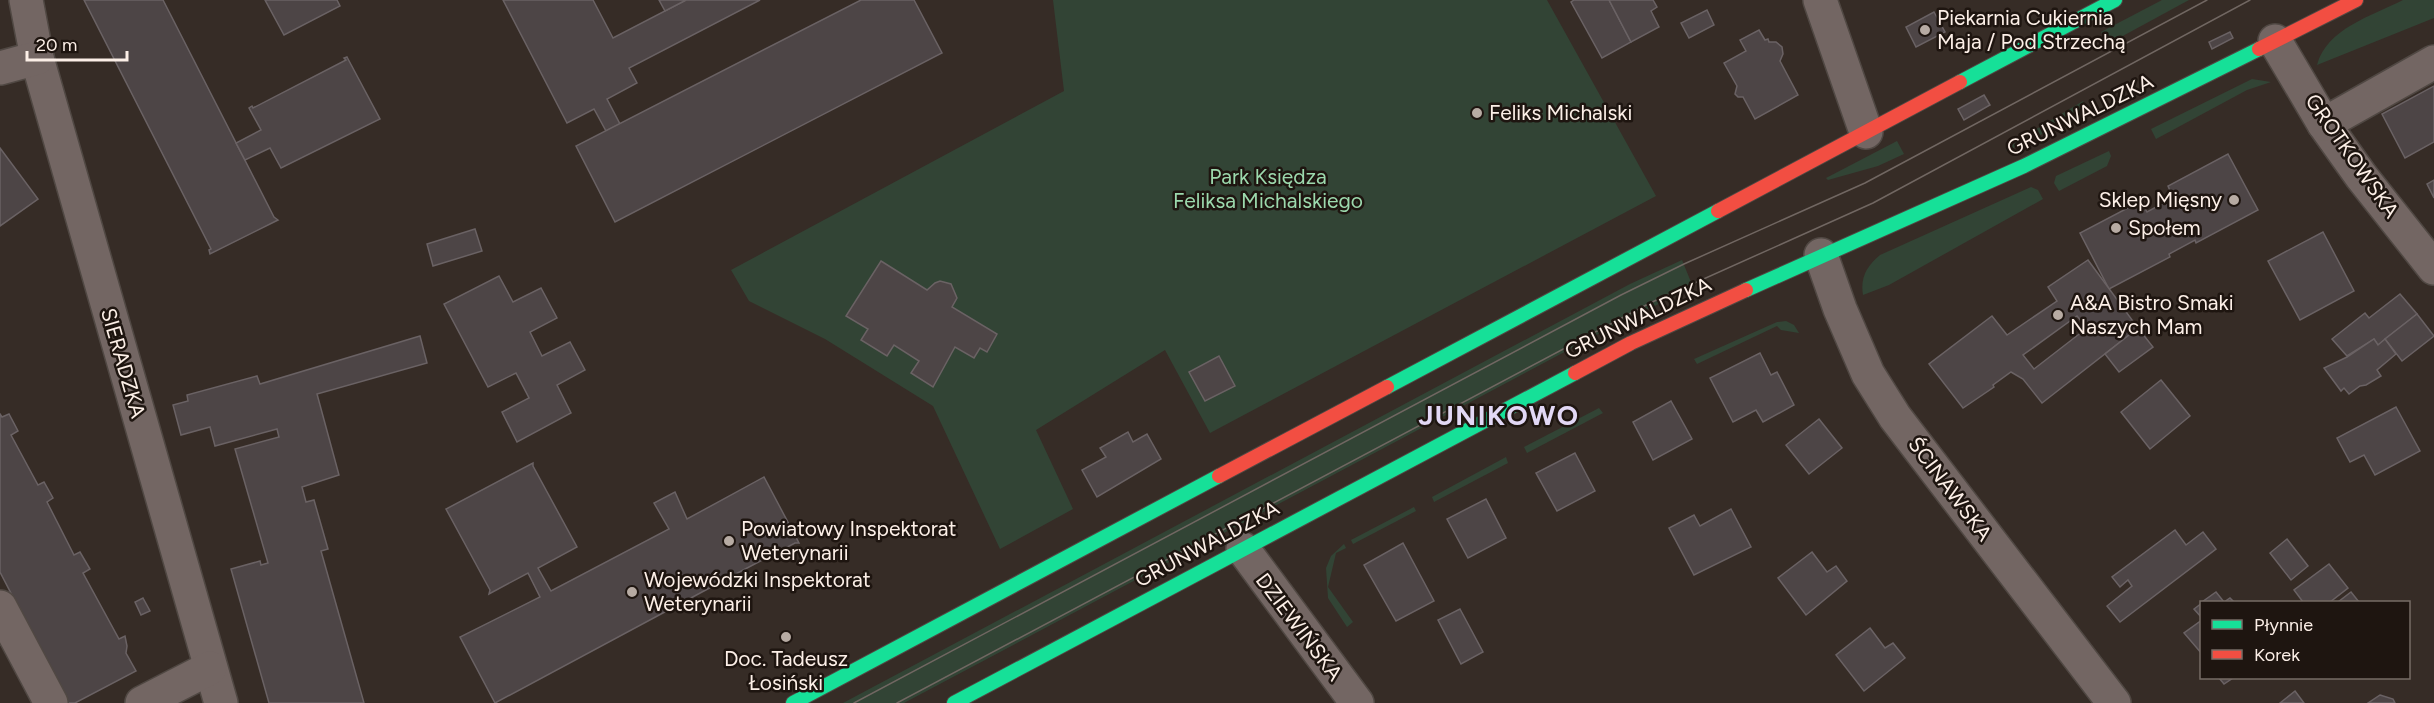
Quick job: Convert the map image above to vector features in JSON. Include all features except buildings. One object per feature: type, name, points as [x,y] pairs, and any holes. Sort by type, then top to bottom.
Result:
[{"type":"street","name":"SIERADZKA","points":[[26,0],[37,58],[221,703]]},
{"type":"street","points":[[1820,0],[1866,132]]},
{"type":"street","points":[[793,703],[2115,0]]},
{"type":"street","name":"GRUNWALDZKA","points":[[954,703],[1631,343],[1821,255],[2024,166],[2356,0]]},
{"type":"street","name":"GROTKOWSKA","points":[[2275,41],[2324,124],[2361,176],[2434,268]]},
{"type":"street","points":[[0,68],[37,58]]},
{"type":"street","points":[[2324,124],[2434,63]]},
{"type":"street","name":"ŚCINAWSKA","points":[[1821,255],[1840,309],[1872,383],[1895,417],[2114,703]]},
{"type":"street","name":"DZIEWIŃSKA","points":[[1243,549],[1357,703]]},
{"type":"street","points":[[0,607],[51,703]]},
{"type":"street","points":[[142,703],[210,668]]},
{"type":"green space","name":"Park Księdza Feliksa Michalskiego","points":[[1053,0],[1547,0],[1656,196],[1210,433],[1165,350],[1036,430],[1073,509],[1000,549],[933,406],[825,339],[749,301],[731,270],[1064,91]]},
{"type":"green space","points":[[2162,0],[2189,0],[2108,44],[2101,32]]},
{"type":"green space","points":[[2403,0],[2434,0],[2434,18],[2317,65],[2322,52],[2340,32]]},
{"type":"green space","points":[[2252,79],[2271,82],[2247,90],[2156,139],[2151,129]]},
{"type":"green space","points":[[2083,101],[2088,112],[2007,151],[2006,149],[2033,131]]},
{"type":"green space","points":[[1897,141],[1904,154],[1878,166],[1828,180],[1826,178]]},
{"type":"green space","points":[[2109,151],[2111,156],[2107,166],[2059,191],[2054,183],[2056,176]]},
{"type":"green space","points":[[2031,187],[2038,190],[2043,199],[1889,285],[1863,295],[1866,272],[1871,263],[1880,255]]},
{"type":"green space","points":[[1682,260],[1693,287],[1602,332],[904,703],[843,703],[1630,284]]},
{"type":"green space","points":[[1786,321],[1794,325],[1799,333],[1781,330],[1777,326],[1697,364],[1694,359],[1777,322]]},
{"type":"green space","points":[[1599,408],[1603,413],[1527,453],[1524,447]]},
{"type":"green space","points":[[1506,457],[1508,463],[1434,502],[1432,497]]},
{"type":"green space","points":[[1414,507],[1416,511],[1353,544],[1351,540]]},
{"type":"green space","points":[[1344,544],[1346,548],[1336,553],[1328,587],[1353,622],[1347,627],[1328,598],[1326,568],[1331,556]]},
{"type":"tram line","points":[[854,703],[1621,295],[1684,264],[1865,183],[2207,0]]},
{"type":"tram line","points":[[897,703],[1650,303],[1873,203],[2250,0]]},
{"type":"traffic: fast","points":[[1960,82],[2115,0]]},
{"type":"traffic: fast","points":[[1746,290],[2024,166],[2259,49]]},
{"type":"traffic: fast","points":[[1387,387],[1718,211]]},
{"type":"traffic: fast","points":[[954,703],[1575,373]]},
{"type":"traffic: fast","points":[[793,703],[1219,476]]},
{"type":"traffic: jam","points":[[2259,49],[2356,0]]},
{"type":"traffic: jam","points":[[1718,211],[1960,82]]},
{"type":"traffic: jam","points":[[1575,373],[1631,343],[1746,290]]},
{"type":"traffic: jam","points":[[1219,476],[1387,387]]},
{"type":"place","name":"Piekarnia Cukiernia Maja / Pod Strzechą","points":[[1925,30]]},
{"type":"place","name":"Feliks Michalski","points":[[1477,113]]},
{"type":"place","name":"Sklep Mięsny","points":[[2234,200]]},
{"type":"place","name":"Społem","points":[[2116,228]]},
{"type":"place","name":"A&A Bistro Smaki Naszych Mam","points":[[2058,315]]},
{"type":"place","name":"Powiatowy Inspektorat Weterynarii","points":[[729,541]]},
{"type":"place","name":"Wojewódzki Inspektorat Weterynarii","points":[[632,592]]},
{"type":"place","name":"Doc. Tadeusz Łosiński","points":[[786,637]]},
{"type":"district","name":"JUNIKOWO","points":[[1499,416]]}]
